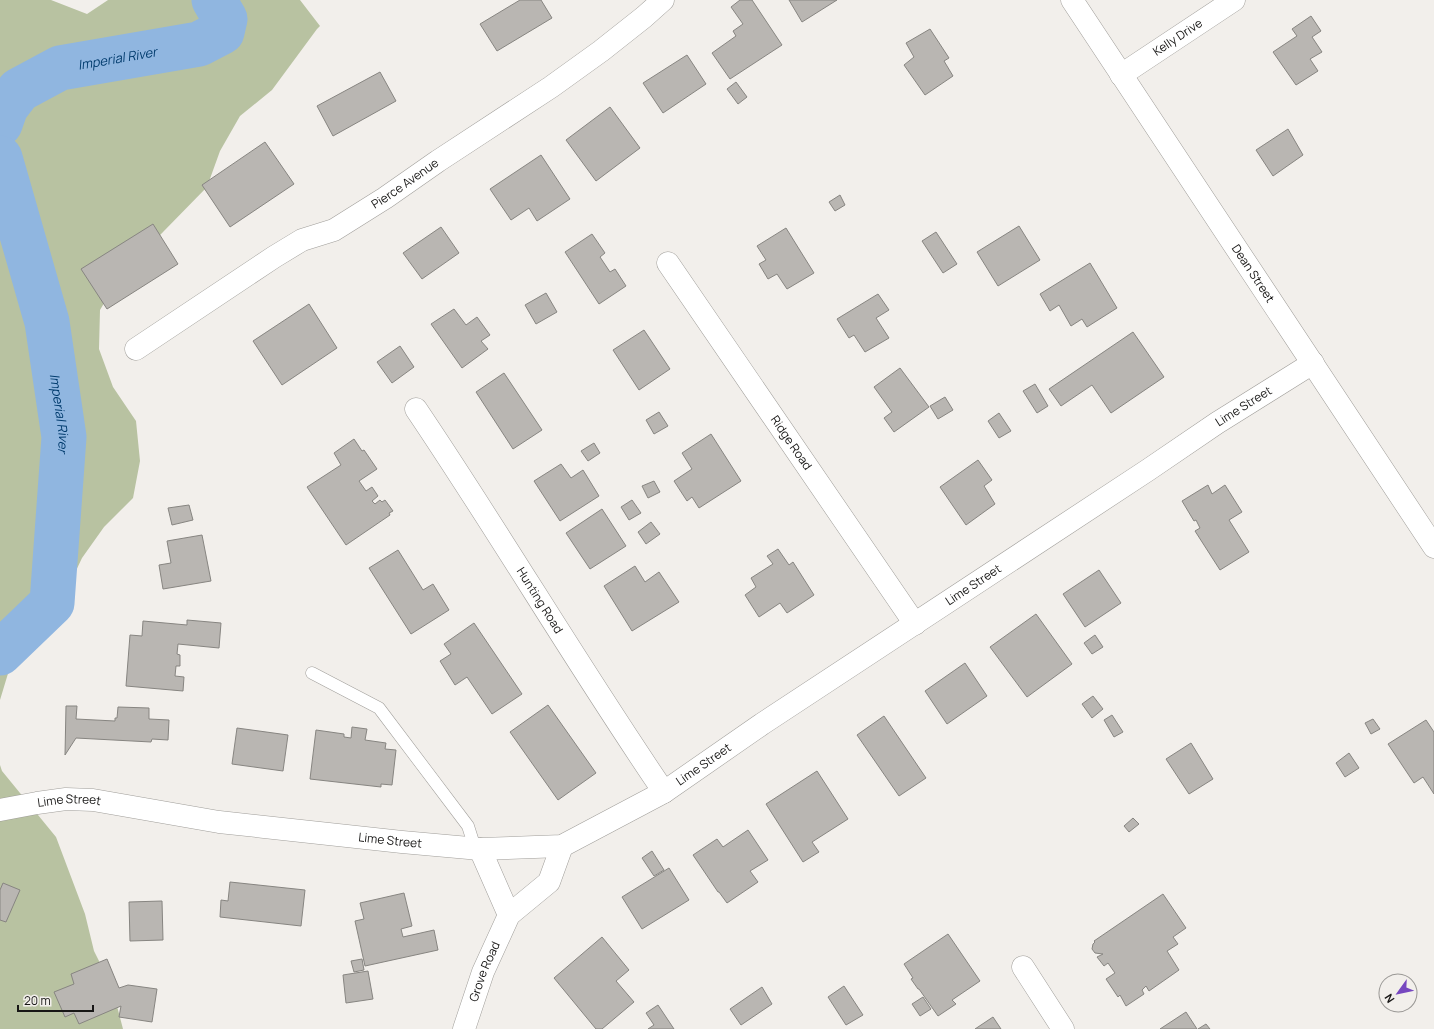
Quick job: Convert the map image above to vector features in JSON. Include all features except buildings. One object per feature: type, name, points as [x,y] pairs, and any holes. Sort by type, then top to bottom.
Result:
[{"type":"street","name":"Pierce Avenue","points":[[136,349],[302,240],[334,230],[385,198],[438,161],[551,88],[601,51],[663,0]]},
{"type":"street","name":"Dean Street","points":[[1072,0],[1434,546]]},
{"type":"street","name":"Kelly Drive","points":[[1121,75],[1158,49],[1234,0]]},
{"type":"street","name":"Ridge Road","points":[[668,263],[915,624]]},
{"type":"street","name":"Lime Street","points":[[0,810],[66,799],[93,800],[219,822],[402,842],[478,848],[562,846],[664,792],[762,724],[1217,423],[1313,363]]},
{"type":"street","name":"Hunting Road","points":[[416,409],[464,480],[625,735],[664,792]]},
{"type":"street","name":"Grove Road","points":[[464,1029],[483,972],[509,915],[549,882],[562,846]]},
{"type":"street","points":[[478,848],[509,915]]},
{"type":"street","points":[[1023,967],[1062,1029]]},
{"type":"lane","points":[[312,673],[379,708],[468,826],[478,848]]},
{"type":"green space","points":[[0,0],[51,0],[87,14],[108,0],[300,0],[320,26],[272,90],[240,116],[220,151],[207,187],[120,276],[100,310],[99,349],[113,387],[136,421],[140,461],[133,498],[104,527],[82,558],[64,596],[35,626],[13,657],[0,700]]},
{"type":"green space","points":[[0,765],[2,771],[56,837],[85,914],[94,951],[112,987],[123,1029],[0,1029]]},
{"type":"waterway","name":"Imperial River","points":[[0,124],[6,107],[19,90],[60,68],[199,44],[222,32],[225,19],[214,0]]},
{"type":"waterway","name":"Imperial River","points":[[0,158],[47,322],[64,437],[52,603],[0,653]]}]
